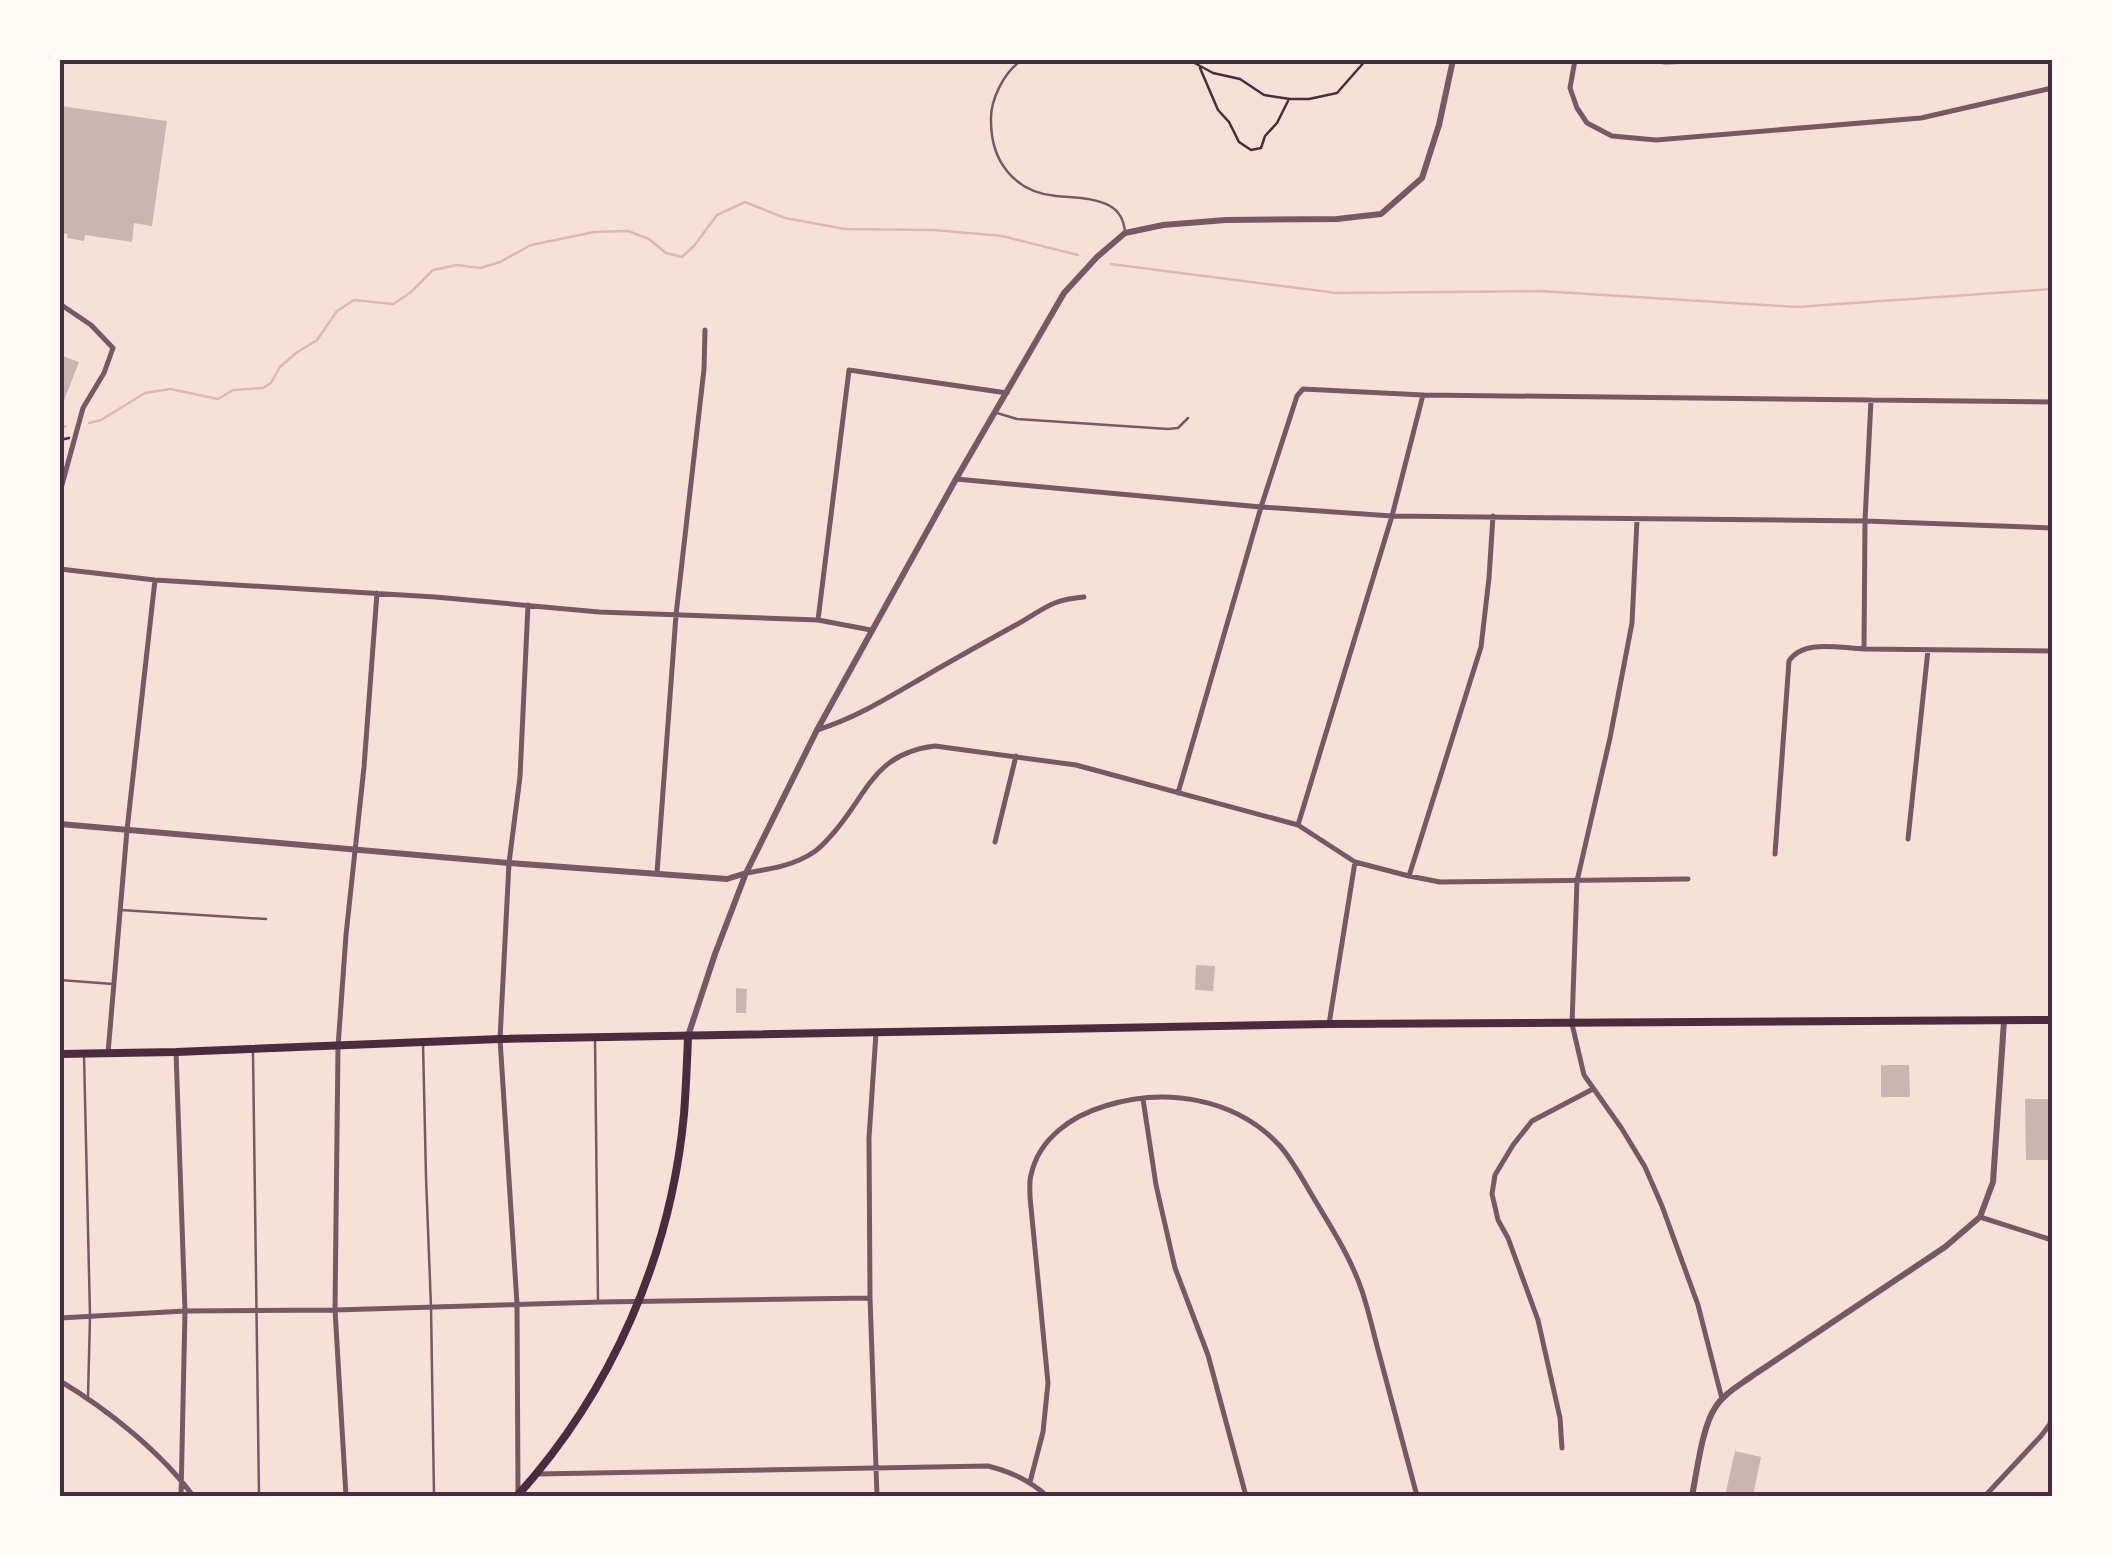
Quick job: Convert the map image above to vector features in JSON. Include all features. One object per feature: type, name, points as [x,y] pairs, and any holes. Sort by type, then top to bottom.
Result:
[{"type":"main road","points":[[60,1054],[500,1039],[1329,1024],[2052,1020]]},
{"type":"main road","points":[[518,1496],[580,1418],[615,1356],[638,1303],[659,1245],[678,1158],[688,1038]]},
{"type":"street","points":[[688,1038],[746,873],[818,730],[870,630],[1064,294],[1125,233],[1226,220],[1337,219],[1381,214],[1422,178],[1453,60]]},
{"type":"street","points":[[1575,60],[1570,88],[1587,123],[1612,136],[1656,140],[1921,118],[2052,88]]},
{"type":"street","points":[[1646,60],[1719,60]]},
{"type":"street","points":[[60,304],[91,325],[113,348],[104,373],[83,408],[60,492]]},
{"type":"street","points":[[657,873],[676,615],[704,370],[705,330]]},
{"type":"street","points":[[818,620],[850,370],[1007,393]]},
{"type":"street","points":[[1178,794],[1261,506],[1297,396],[1303,389],[1423,395],[2052,402]]},
{"type":"street","points":[[1298,826],[1392,516],[1423,395]]},
{"type":"street","points":[[1864,648],[1871,400]]},
{"type":"street","points":[[956,479],[1392,516],[2052,528]]},
{"type":"street","points":[[1409,876],[1481,647],[1493,516]]},
{"type":"street","points":[[1637,520],[1632,623],[1577,881],[1572,1024],[1584,1075],[1645,1167],[1662,1206],[1693,1290],[1722,1399]]},
{"type":"street","points":[[60,570],[600,612],[818,620],[870,630]]},
{"type":"street","points":[[108,1053],[127,830],[155,580]]},
{"type":"street","points":[[346,1496],[335,1310],[338,1046],[377,593]]},
{"type":"street","points":[[818,730],[872,708],[1047,605],[1084,597]]},
{"type":"street","points":[[518,1496],[517,1304],[500,1039],[509,864],[520,777],[528,604]]},
{"type":"street","points":[[1775,854],[1789,661],[1794,654],[1807,647],[2052,651]]},
{"type":"street","points":[[1908,839],[1928,650]]},
{"type":"street","points":[[60,824],[726,879],[792,865],[818,850],[873,777],[893,759],[914,748],[935,746],[1076,765],[1298,826],[1354,862],[1440,882],[1688,879]]},
{"type":"street","points":[[996,842],[1016,756]]},
{"type":"street","points":[[1329,1024],[1354,862]]},
{"type":"street","points":[[1692,1496],[1708,1422],[1722,1399],[1945,1247],[1980,1216],[1993,1182],[2004,1021]]},
{"type":"street","points":[[876,1033],[869,1138],[877,1496]]},
{"type":"street","points":[[176,1052],[185,1310],[181,1496]]},
{"type":"street","points":[[1562,1448],[1560,1418],[1538,1320],[1498,1220],[1492,1194],[1495,1175],[1532,1121],[1593,1089]]},
{"type":"street","points":[[1030,1482],[1043,1432],[1048,1383],[1031,1175],[1042,1148],[1065,1124],[1111,1104],[1167,1097],[1194,1099],[1238,1113],[1281,1147],[1296,1169],[1337,1236],[1362,1290],[1417,1496]]},
{"type":"street","points":[[1143,1099],[1156,1184],[1175,1268],[1208,1356],[1246,1496]]},
{"type":"street","points":[[1980,1216],[2052,1240],[2052,1274]]},
{"type":"street","points":[[60,1318],[185,1310],[870,1298]]},
{"type":"street","points":[[60,1381],[132,1434],[193,1496]]},
{"type":"street","points":[[1985,1496],[2041,1436],[2050,1424],[2052,1407]]},
{"type":"street","points":[[537,1474],[988,1466],[1030,1482],[1047,1496]]},
{"type":"lane","points":[[1022,60],[998,90],[990,109],[994,151],[1018,182],[1032,190],[1107,204],[1116,211],[1125,233]]},
{"type":"lane","points":[[995,413],[1018,419],[1168,429],[1178,428],[1188,418]]},
{"type":"lane","points":[[120,910],[266,919]]},
{"type":"lane","points":[[60,980],[114,984]]},
{"type":"lane","points":[[594,1038],[598,1302]]},
{"type":"lane","points":[[423,1042],[434,1496]]},
{"type":"lane","points":[[253,1049],[258,1496]]},
{"type":"lane","points":[[84,1053],[88,1398]]},
{"type":"path","points":[[1189,60],[1214,74],[1240,79],[1264,96],[1290,99],[1338,93],[1366,60]]},
{"type":"path","points":[[1199,66],[1218,110],[1240,142],[1251,150],[1261,148],[1290,99]]},
{"type":"building","points":[[60,106],[167,121],[152,226],[134,223],[132,242],[85,235],[84,241],[60,233]]},
{"type":"building","points":[[60,355],[79,362],[60,411]]},
{"type":"building","points":[[1196,965],[1215,966],[1213,991],[1195,990]]},
{"type":"building","points":[[736,988],[747,989],[746,1013],[736,1013]]},
{"type":"building","points":[[1881,1065],[1909,1065],[1910,1097],[1881,1097]]},
{"type":"building","points":[[2025,1099],[2052,1099],[2052,1160],[2026,1160]]},
{"type":"building","points":[[1735,1451],[1761,1457],[1753,1496],[1725,1496]]},
{"type":"waterway","points":[[89,423],[101,420],[145,393],[170,389],[218,399],[233,390],[263,388],[271,383],[280,367],[317,340],[337,311],[354,300],[393,304],[433,270],[457,265],[480,268],[531,245],[594,232],[628,231],[649,239],[666,253],[682,257],[717,215],[745,202],[785,218],[845,229],[1002,236],[1078,255]]},
{"type":"waterway","points":[[1111,264],[1337,293],[1540,291],[1797,307],[2052,289]]},
{"type":"waterway","points":[[60,428],[66,426]]}]
